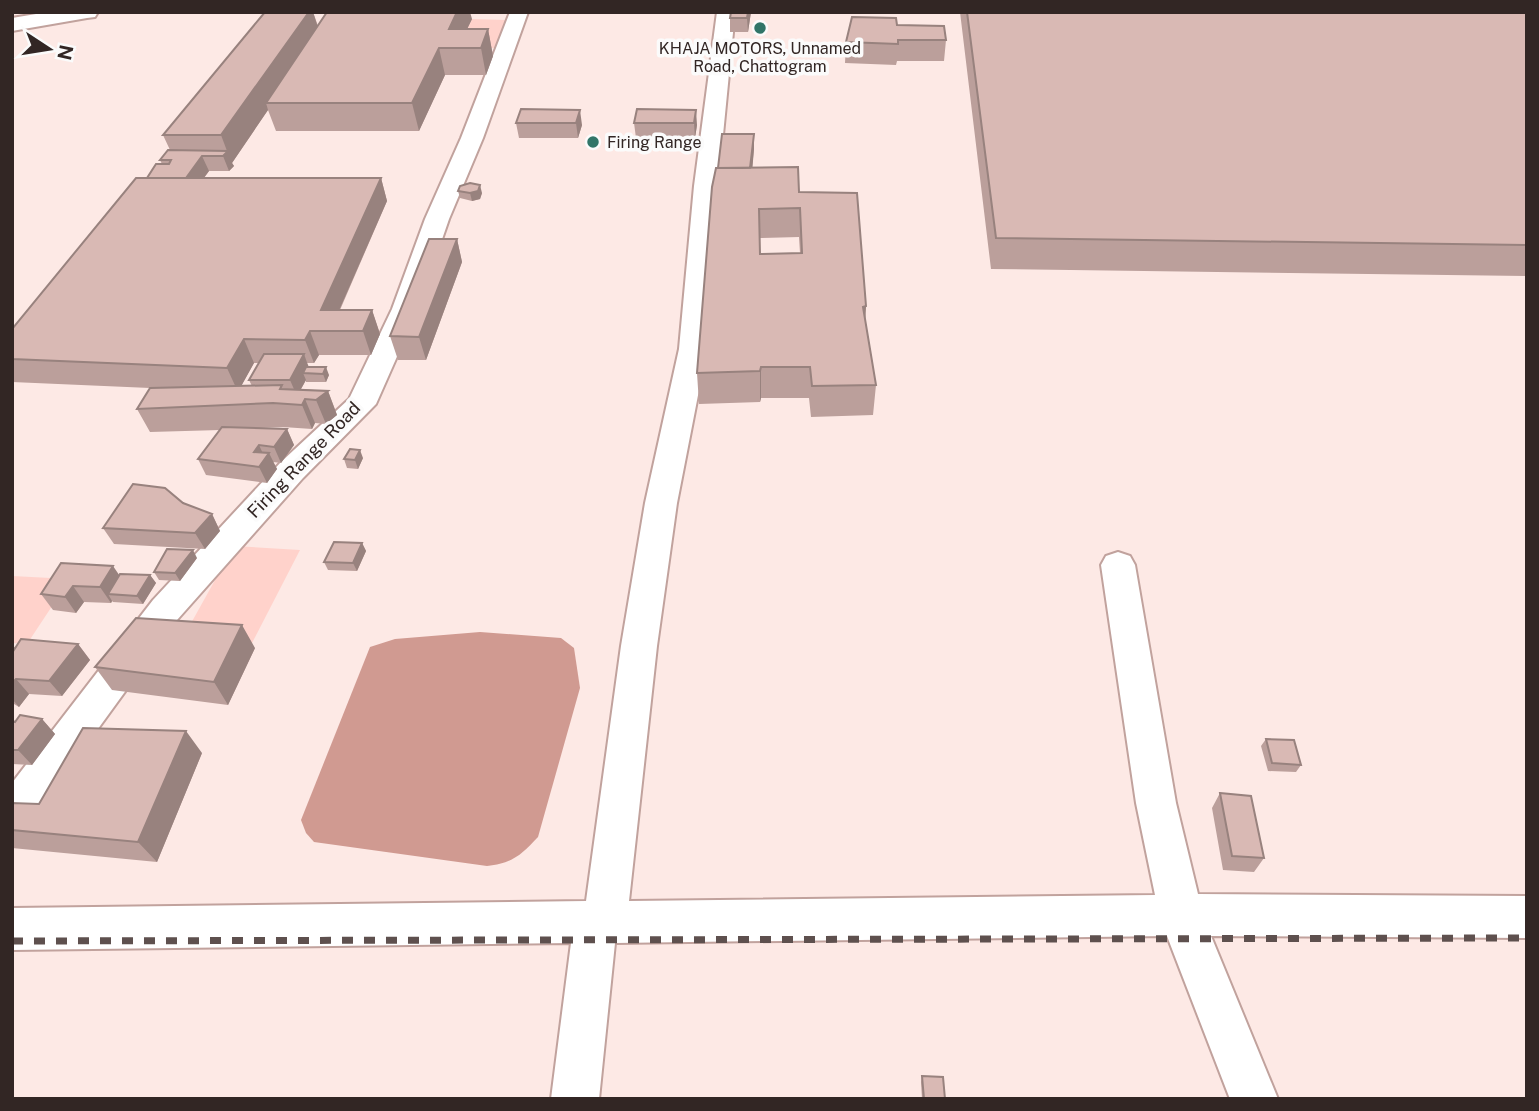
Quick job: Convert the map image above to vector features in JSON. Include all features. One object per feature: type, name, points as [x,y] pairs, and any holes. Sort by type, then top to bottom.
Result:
[{"type":"highway","points":[[12,25],[87,12]]},
{"type":"street","name":"Firing Range Road","points":[[12,815],[165,610],[292,470],[361,404],[405,309],[437,219],[472,138],[519,12]]},
{"type":"street","points":[[575,1099],[594,939],[607,907],[639,646],[661,503],[693,349],[706,186],[726,12]]},
{"type":"street","points":[[1118,565],[1157,803],[1181,915],[1254,1099]]},
{"type":"street","points":[[12,929],[1181,915],[1527,917]]},
{"type":"shaded area","points":[[472,19],[507,20],[497,48],[458,48]]},
{"type":"shaded area","points":[[234,546],[300,550],[250,647],[180,643]]},
{"type":"shaded area","points":[[12,576],[70,579],[27,644],[12,643]]},
{"type":"shaded area","points":[[480,632],[561,638],[574,648],[580,688],[538,837],[516,857],[504,863],[487,866],[314,842],[306,833],[301,820],[370,647],[395,639]]},
{"type":"building","points":[[265,12],[309,12],[221,135],[163,135]]},
{"type":"building","points":[[327,12],[457,12],[449,29],[488,29],[481,48],[439,48],[412,103],[266,103]]},
{"type":"building","points":[[731,12],[748,12],[747,18],[730,18]]},
{"type":"building","points":[[967,12],[1527,12],[1527,245],[996,238]]},
{"type":"building","points":[[852,17],[896,18],[897,25],[944,26],[946,40],[898,40],[898,44],[846,42]]},
{"type":"building","points":[[521,109],[580,110],[576,123],[516,123]]},
{"type":"building","points":[[637,109],[696,110],[694,123],[634,123]]},
{"type":"building","points":[[722,134],[754,134],[750,168],[718,168]]},
{"type":"building","points":[[168,150],[228,151],[223,156],[202,156],[186,178],[147,178],[156,164],[169,164],[171,160],[160,160]]},
{"type":"building","points":[[798,167],[799,192],[857,193],[866,306],[863,307],[876,385],[812,386],[810,367],[761,367],[760,371],[697,373],[712,187],[716,168]],"holes":[[[800,208],[802,253],[760,254],[759,209]]]},
{"type":"building","points":[[136,178],[381,178],[321,310],[372,310],[363,331],[310,331],[305,340],[244,339],[227,368],[12,359],[12,329]]},
{"type":"building","points":[[470,183],[480,185],[478,191],[458,191],[460,186]]},
{"type":"building","points":[[429,239],[457,239],[419,337],[390,336]]},
{"type":"building","points":[[264,354],[304,354],[290,380],[249,380]]},
{"type":"building","points":[[306,367],[326,367],[323,374],[303,373]]},
{"type":"building","points":[[282,385],[280,389],[328,391],[316,400],[305,399],[302,405],[273,403],[137,409],[150,388]]},
{"type":"building","points":[[222,427],[287,429],[274,447],[259,445],[254,452],[269,453],[259,467],[198,459]]},
{"type":"building","points":[[350,449],[360,450],[355,460],[344,459]]},
{"type":"building","points":[[133,484],[165,488],[183,503],[212,514],[195,533],[103,528]]},
{"type":"building","points":[[334,542],[362,543],[353,563],[324,562]]},
{"type":"building","points":[[167,549],[193,550],[175,573],[154,572]]},
{"type":"building","points":[[61,563],[113,566],[100,587],[73,586],[65,597],[41,594]]},
{"type":"building","points":[[120,574],[150,575],[137,596],[108,594]]},
{"type":"building","points":[[136,618],[242,625],[214,682],[95,667]]},
{"type":"building","points":[[21,639],[78,644],[49,681],[16,679],[12,683],[12,653]]},
{"type":"building","points":[[20,715],[42,719],[18,750],[12,750],[12,721],[15,722]]},
{"type":"building","points":[[83,728],[186,731],[138,842],[12,830],[12,803],[39,804]]},
{"type":"building","points":[[1266,739],[1294,740],[1301,765],[1272,763]]},
{"type":"building","points":[[1220,793],[1251,796],[1264,858],[1232,856]]},
{"type":"building","points":[[922,1076],[943,1077],[945,1099],[924,1099]]},
{"type":"railway","points":[[12,941],[1527,938]]},
{"type":"place","name":"KHAJA MOTORS, Unnamed Road, Chattogram","points":[[760,28]]},
{"type":"place","name":"Firing Range","points":[[593,142]]}]
